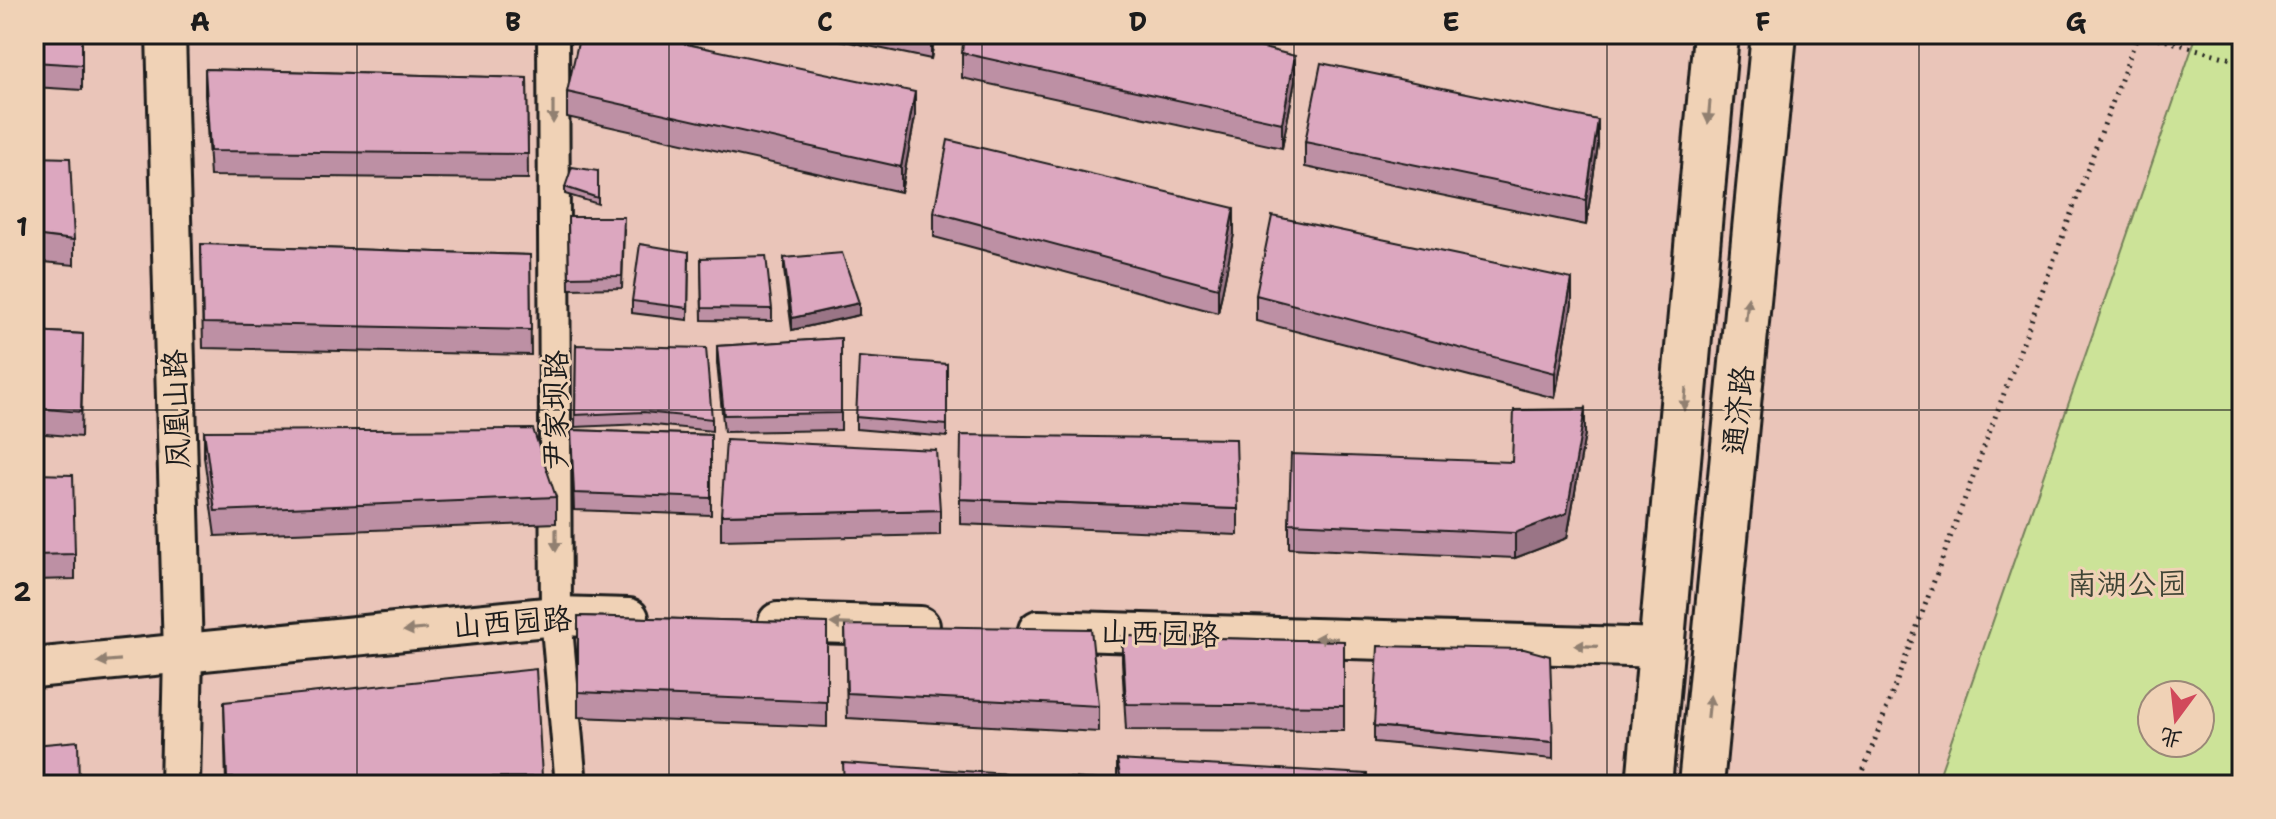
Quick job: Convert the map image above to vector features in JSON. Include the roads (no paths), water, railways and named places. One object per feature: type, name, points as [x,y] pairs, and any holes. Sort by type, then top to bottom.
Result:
[{"type":"main road","name":"通济路","points":[[1649,785],[1664,648],[1716,34]]},
{"type":"main road","name":"通济路","points":[[1701,785],[1774,34]]},
{"type":"street","name":"凤凰山路","points":[[166,34],[183,654],[180,785]]},
{"type":"street","name":"尹家坝路","points":[[553,34],[556,616],[571,785]]},
{"type":"street","name":"山西园路","points":[[34,668],[556,616],[667,619]]},
{"type":"street","points":[[746,621],[952,627]]},
{"type":"street","name":"山西园路","points":[[999,629],[1664,648]]},
{"type":"park label","name":"南湖公园","points":[[2127,583]]}]
